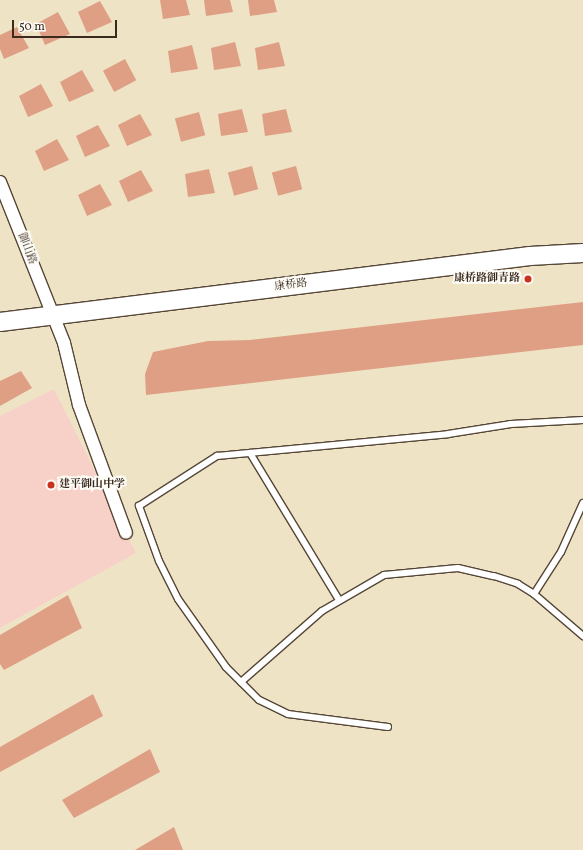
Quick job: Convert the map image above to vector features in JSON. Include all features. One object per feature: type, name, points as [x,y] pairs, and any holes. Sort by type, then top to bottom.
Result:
[{"type":"main road","name":"康桥路","points":[[0,322],[530,256],[583,253]]},
{"type":"street","name":"御山路","points":[[0,182],[64,343],[86,426],[126,533]]},
{"type":"lane","points":[[388,727],[288,714],[259,700],[241,682],[205,640],[178,599],[159,561],[139,506],[217,456],[448,434],[511,424],[583,420]]},
{"type":"lane","points":[[250,453],[339,600]]},
{"type":"lane","points":[[534,594],[562,552],[583,502]]},
{"type":"lane","points":[[241,682],[322,611],[384,575],[458,568],[518,584],[534,594],[583,636]]},
{"type":"shaded area","name":"建平御山中学","points":[[54,389],[136,553],[0,628],[0,416]]},
{"type":"building","points":[[160,0],[186,0],[190,15],[163,19]]},
{"type":"building","points":[[204,0],[230,0],[233,12],[206,16]]},
{"type":"building","points":[[248,0],[274,0],[277,12],[250,16]]},
{"type":"building","points":[[100,1],[112,22],[87,33],[78,12]]},
{"type":"building","points":[[58,12],[70,34],[45,45],[36,24]]},
{"type":"building","points":[[17,27],[29,48],[4,59],[0,49],[0,35]]},
{"type":"building","points":[[235,42],[241,66],[214,70],[211,48]]},
{"type":"building","points":[[279,42],[285,66],[258,70],[255,48]]},
{"type":"building","points":[[192,45],[198,69],[171,73],[168,51]]},
{"type":"building","points":[[125,59],[136,80],[114,92],[103,71]]},
{"type":"building","points":[[82,70],[94,91],[69,102],[60,82]]},
{"type":"building","points":[[41,84],[53,106],[28,117],[19,96]]},
{"type":"building","points":[[242,109],[248,132],[221,136],[218,114]]},
{"type":"building","points":[[286,109],[292,132],[265,136],[262,114]]},
{"type":"building","points":[[199,112],[205,135],[181,142],[175,118]]},
{"type":"building","points":[[140,114],[152,135],[127,146],[118,125]]},
{"type":"building","points":[[98,125],[110,146],[85,157],[76,136]]},
{"type":"building","points":[[57,139],[69,160],[44,171],[35,151]]},
{"type":"building","points":[[252,166],[258,189],[234,196],[228,172]]},
{"type":"building","points":[[296,166],[302,189],[278,196],[272,172]]},
{"type":"building","points":[[209,169],[215,193],[188,197],[185,174]]},
{"type":"building","points":[[141,170],[153,191],[128,202],[119,181]]},
{"type":"building","points":[[100,184],[112,205],[87,216],[78,195]]},
{"type":"building","points":[[583,302],[583,345],[146,395],[145,374],[153,352],[208,341],[250,340]]},
{"type":"building","points":[[21,371],[32,388],[0,406],[0,381]]},
{"type":"building","points":[[68,595],[82,628],[4,670],[0,664],[0,635]]},
{"type":"building","points":[[93,694],[103,716],[0,772],[0,747]]},
{"type":"building","points":[[150,749],[160,772],[74,818],[62,800]]},
{"type":"building","points":[[174,827],[183,850],[135,850]]},
{"type":"place","name":"康桥路御青路","points":[[528,279]]},
{"type":"place","name":"建平御山中学","points":[[51,485]]}]
